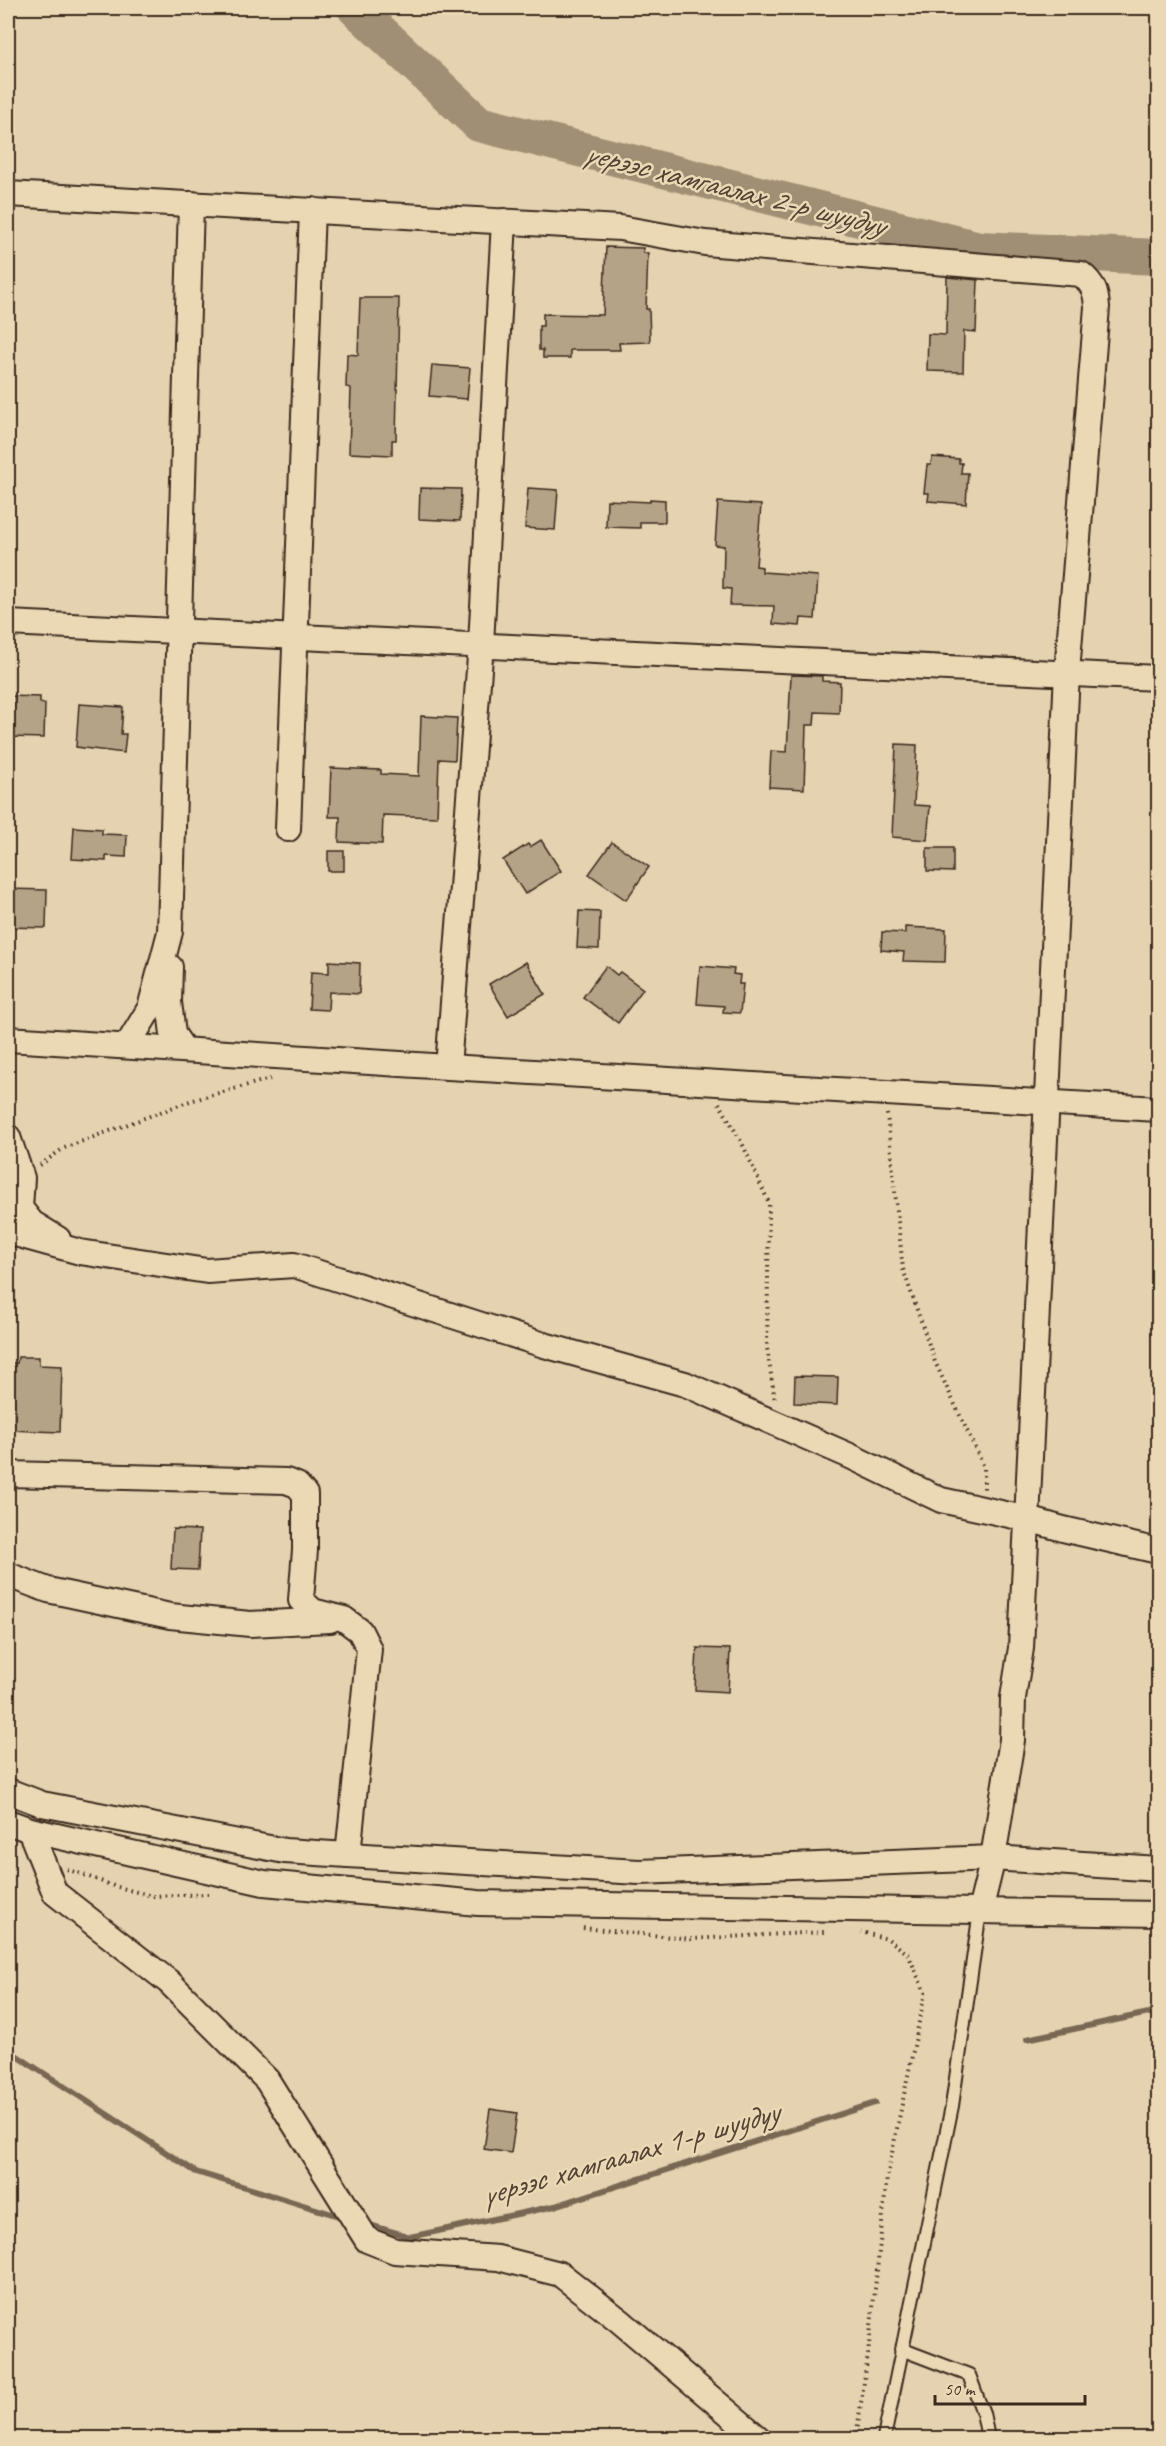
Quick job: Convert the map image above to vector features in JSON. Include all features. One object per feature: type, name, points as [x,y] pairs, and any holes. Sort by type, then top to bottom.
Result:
[{"type":"street","points":[[8,194],[620,228],[705,243],[1081,274],[1090,281],[1096,291],[1097,307],[1067,672],[1021,1648],[1013,1698],[1012,1740],[993,1858],[980,1911]]},
{"type":"street","points":[[184,1050],[173,1034],[169,1002],[191,204]]},
{"type":"street","points":[[288,829],[312,210]]},
{"type":"street","points":[[448,1067],[481,644],[504,221]]},
{"type":"street","points":[[8,623],[1158,678]]},
{"type":"street","points":[[127,1046],[150,1008],[170,932]]},
{"type":"street","points":[[8,1039],[1158,1108]]},
{"type":"street","points":[[8,1137],[22,1178],[20,1208],[32,1223],[80,1252]]},
{"type":"street","points":[[8,1232],[80,1252],[207,1271],[294,1265],[533,1342],[685,1384],[850,1456],[941,1500],[1158,1551]]},
{"type":"street","points":[[8,1474],[286,1481],[297,1485],[305,1494],[305,1550],[301,1600],[313,1611],[344,1619],[360,1631],[369,1649],[348,1855]]},
{"type":"street","points":[[8,1575],[48,1590],[170,1616],[250,1624],[344,1619]]},
{"type":"street","points":[[8,1791],[42,1804],[285,1851],[639,1872],[993,1858],[1158,1869]]},
{"type":"street","points":[[8,1822],[30,1830],[264,1883],[478,1904],[1158,1914]]},
{"type":"street","points":[[30,1830],[55,1893],[169,1982],[267,2080],[367,2240],[395,2252],[498,2258],[560,2274],[620,2321],[759,2439]]},
{"type":"lane","points":[[884,2439],[952,2106],[980,1911]]},
{"type":"lane","points":[[901,2349],[969,2375],[983,2413],[988,2439]]},
{"type":"path","points":[[22,1178],[64,1148],[190,1101],[279,1076]]},
{"type":"path","points":[[706,1082],[742,1143],[769,1203],[767,1348],[778,1425]]},
{"type":"path","points":[[885,1093],[903,1269],[935,1362],[984,1467],[984,1510]]},
{"type":"path","points":[[42,1860],[114,1886],[152,1896],[216,1893]]},
{"type":"path","points":[[573,1928],[692,1939],[832,1932]]},
{"type":"path","points":[[855,1931],[888,1939],[908,1954],[926,1993],[887,2177],[868,2354],[855,2439]]},
{"type":"building","points":[[606,247],[643,248],[643,253],[648,253],[646,309],[649,309],[650,342],[619,343],[620,350],[570,350],[570,358],[543,358],[543,350],[539,350],[539,326],[543,326],[543,314],[603,315]]},
{"type":"building","points":[[947,277],[978,280],[976,332],[964,331],[963,372],[927,371],[928,334],[946,335]]},
{"type":"building","points":[[360,298],[399,298],[396,440],[392,440],[392,455],[349,453],[351,388],[346,387],[347,354],[358,355]]},
{"type":"building","points":[[432,365],[470,368],[467,399],[429,396]]},
{"type":"building","points":[[932,457],[959,459],[959,463],[962,463],[961,473],[968,473],[966,504],[928,501],[929,493],[924,493],[927,465],[931,465]]},
{"type":"building","points":[[420,488],[461,489],[460,521],[419,519]]},
{"type":"building","points":[[528,488],[558,490],[555,530],[525,528]]},
{"type":"building","points":[[650,499],[665,500],[665,522],[640,522],[640,528],[606,527],[607,500],[650,502]]},
{"type":"building","points":[[718,502],[761,505],[756,566],[762,567],[762,572],[818,576],[815,619],[801,618],[800,626],[773,624],[774,606],[730,605],[731,589],[723,588],[724,546],[715,545]]},
{"type":"building","points":[[791,675],[822,676],[822,681],[840,682],[839,713],[815,712],[814,725],[806,725],[804,789],[769,787],[771,751],[787,752]]},
{"type":"building","points":[[9,696],[40,697],[40,703],[45,704],[44,738],[8,737]]},
{"type":"building","points":[[79,704],[123,707],[121,734],[126,734],[124,753],[76,747]]},
{"type":"building","points":[[421,716],[457,718],[455,760],[439,759],[437,817],[383,815],[382,844],[339,842],[340,817],[329,817],[331,768],[381,770],[381,774],[419,776]]},
{"type":"building","points":[[896,744],[917,745],[914,805],[930,806],[927,840],[892,837]]},
{"type":"building","points":[[74,827],[102,829],[102,834],[127,835],[126,857],[106,856],[106,861],[72,859]]},
{"type":"building","points":[[541,840],[561,871],[525,894],[503,860],[528,844],[530,847]]},
{"type":"building","points":[[612,842],[649,867],[626,900],[589,874]]},
{"type":"building","points":[[927,848],[953,848],[953,872],[927,871]]},
{"type":"building","points":[[328,851],[344,851],[344,871],[328,871]]},
{"type":"building","points":[[8,889],[47,890],[46,928],[8,927]]},
{"type":"building","points":[[579,911],[600,912],[599,949],[577,948]]},
{"type":"building","points":[[905,927],[946,929],[945,962],[903,961],[904,952],[881,950],[882,932],[905,933]]},
{"type":"building","points":[[329,961],[360,963],[359,994],[329,992],[328,1010],[309,1009],[311,972],[329,973]]},
{"type":"building","points":[[526,962],[545,994],[508,1016],[489,984]]},
{"type":"building","points":[[606,966],[617,975],[620,972],[643,989],[618,1023],[583,997]]},
{"type":"building","points":[[700,966],[734,969],[733,974],[740,975],[739,984],[743,984],[740,1013],[723,1012],[724,1006],[697,1004]]},
{"type":"building","points":[[18,1357],[39,1357],[39,1365],[62,1366],[60,1432],[8,1430],[8,1363],[17,1363]]},
{"type":"building","points":[[795,1376],[838,1377],[837,1405],[794,1403]]},
{"type":"building","points":[[173,1529],[200,1530],[198,1570],[171,1569]]},
{"type":"building","points":[[697,1648],[730,1649],[728,1692],[695,1690]]},
{"type":"building","points":[[490,2109],[517,2113],[511,2153],[484,2149]]},
{"type":"waterway","name":"үерээс хамгаалах 2-р шуудуу","points":[[355,8],[479,124],[979,249],[1158,257]]},
{"type":"waterway","name":"үерээс хамгаалах 1-р шуудуу","points":[[1027,2039],[1158,2011]]},
{"type":"waterway","name":"үерээс хамгаалах 1-р шуудуу","points":[[8,2050],[196,2172],[345,2218]]},
{"type":"waterway","name":"үерээс хамгаалах 1-р шуудуу","points":[[366,2224],[410,2237],[555,2206],[875,2103]]}]
